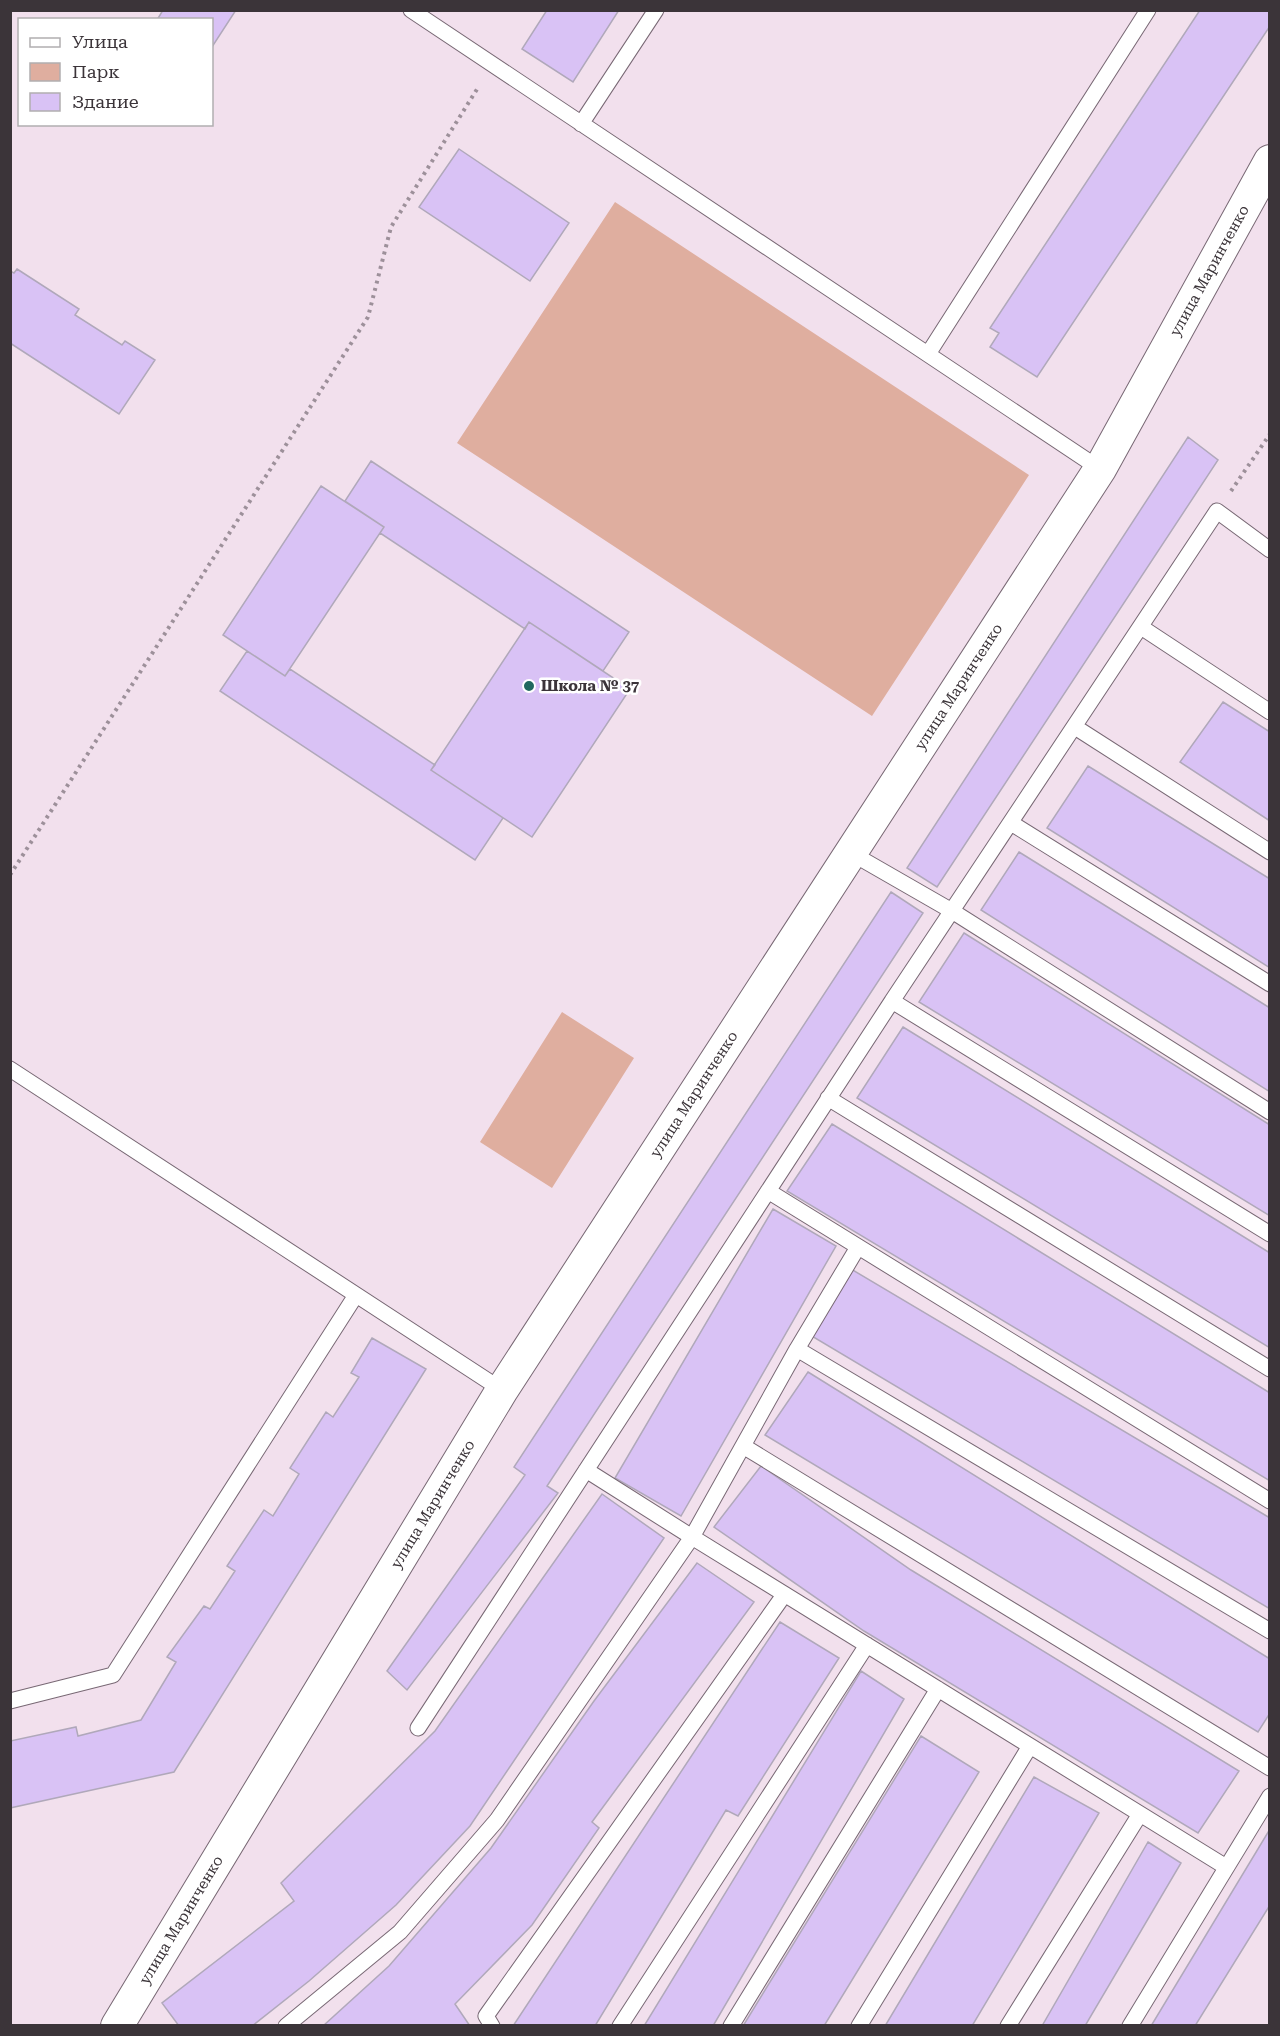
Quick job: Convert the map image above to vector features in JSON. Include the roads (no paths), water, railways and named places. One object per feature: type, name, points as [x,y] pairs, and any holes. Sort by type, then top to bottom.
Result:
[{"type":"street","name":"улица Маринченко","points":[[117,2025],[502,1390],[1100,469],[1269,161]]},
{"type":"lane","points":[[411,10],[1100,469]]},
{"type":"lane","points":[[581,124],[656,10]]},
{"type":"lane","points":[[928,354],[1148,10]]},
{"type":"lane","points":[[418,1728],[828,1098],[1217,512],[1269,550]]},
{"type":"lane","points":[[1141,627],[1269,712]]},
{"type":"lane","points":[[1075,727],[1269,852]]},
{"type":"lane","points":[[1011,823],[1269,984]]},
{"type":"lane","points":[[851,853],[952,911],[1269,1112]]},
{"type":"lane","points":[[892,1001],[1269,1234]]},
{"type":"lane","points":[[10,1069],[502,1390]]},
{"type":"lane","points":[[828,1098],[1269,1369]]},
{"type":"lane","points":[[768,1191],[1269,1501]]},
{"type":"lane","points":[[286,2025],[399,1932],[497,1820],[692,1537],[797,1349],[858,1246]]},
{"type":"lane","points":[[10,1701],[113,1675],[356,1295]]},
{"type":"lane","points":[[797,1349],[1269,1631]]},
{"type":"lane","points":[[743,1446],[1269,1768]]},
{"type":"lane","points":[[586,1470],[1226,1867]]},
{"type":"lane","points":[[492,2025],[486,2016],[784,1594]]},
{"type":"lane","points":[[620,2025],[867,1646]]},
{"type":"lane","points":[[731,2025],[938,1689]]},
{"type":"lane","points":[[859,2025],[1030,1746]]},
{"type":"lane","points":[[1130,2025],[1269,1796]]},
{"type":"lane","points":[[1008,2025],[1140,1814]]},
{"type":"place","name":"Школа № 37","points":[[529,686]]}]
